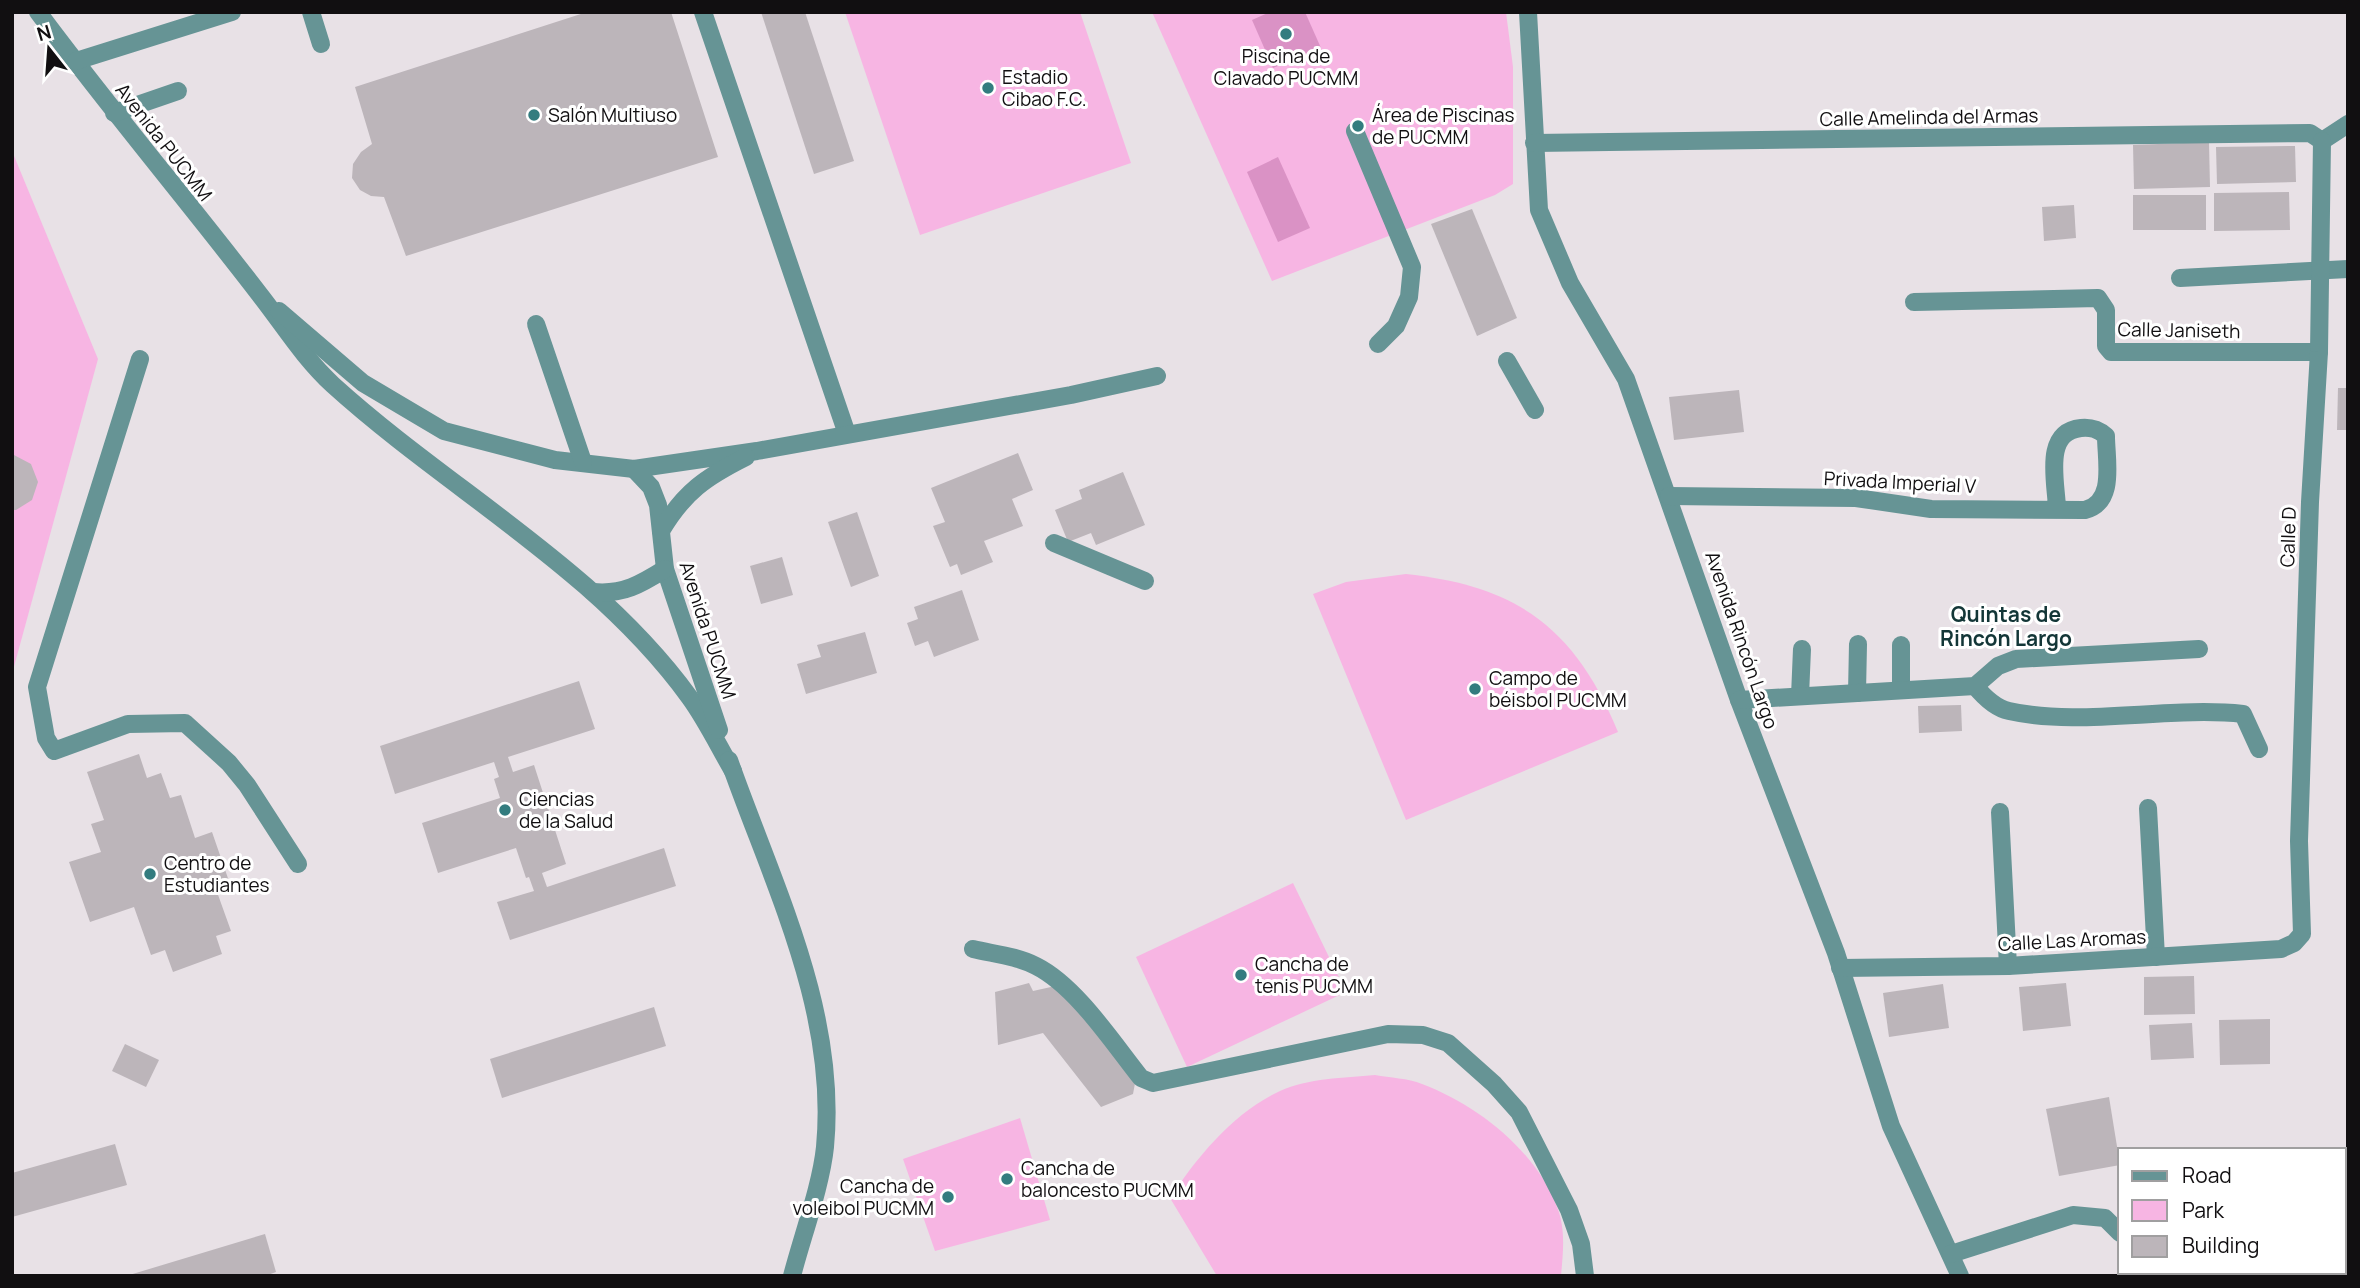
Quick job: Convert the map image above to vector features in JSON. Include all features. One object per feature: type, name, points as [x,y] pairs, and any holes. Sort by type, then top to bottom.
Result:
[{"type":"street","name":"Avenida PUCMM","points":[[38,12],[114,113],[260,295],[296,348],[332,384],[401,443],[458,484],[593,592],[652,653],[690,698],[733,771]]},
{"type":"street","points":[[76,61],[232,12]]},
{"type":"street","points":[[311,12],[321,44]]},
{"type":"street","points":[[703,12],[847,434]]},
{"type":"street","name":"Avenida Rincón Largo","points":[[1528,12],[1539,210],[1570,283],[1626,379],[1739,700],[1840,968],[1891,1126],[1961,1276]]},
{"type":"street","points":[[114,113],[177,91]]},
{"type":"street","points":[[2322,141],[2348,124]]},
{"type":"street","points":[[1355,131],[1412,267],[1409,297],[1396,326],[1378,344]]},
{"type":"street","name":"Calle Amelinda del Armas","points":[[1534,143],[2310,133],[2322,141]]},
{"type":"street","name":"Calle D","points":[[2302,934],[2300,828],[2310,502],[2319,352],[2322,141]]},
{"type":"street","points":[[2180,278],[2348,269]]},
{"type":"street","name":"Avenida PUCMM","points":[[260,295],[363,383],[444,430],[555,460],[634,469],[651,487],[658,505],[665,569],[733,771],[766,851],[818,1017],[827,1077],[825,1150],[792,1276]]},
{"type":"street","name":"Calle Janiseth","points":[[1914,302],[2098,298],[2106,310],[2106,346],[2111,352],[2319,352]]},
{"type":"street","points":[[537,324],[583,462]]},
{"type":"street","points":[[140,359],[37,687],[46,738],[54,751],[128,724],[185,723],[241,778],[298,864]]},
{"type":"street","points":[[1507,361],[1535,410]]},
{"type":"street","points":[[634,469],[757,451],[1071,395],[1157,376]]},
{"type":"street","name":"Privada Imperial V","points":[[1669,496],[1856,498],[1931,509],[2085,510],[2099,504],[2105,494],[2106,436],[2093,428],[2084,428],[2060,438],[2055,448],[2057,508]]},
{"type":"street","points":[[661,531],[678,503],[709,476],[757,451]]},
{"type":"street","points":[[1054,543],[1145,581]]},
{"type":"street","points":[[593,592],[609,594],[633,589],[665,569]]},
{"type":"street","points":[[1857,693],[1858,644]]},
{"type":"street","points":[[1900,690],[1901,645]]},
{"type":"street","points":[[1800,696],[1802,649]]},
{"type":"street","points":[[1739,700],[1975,686],[1998,666],[2016,659],[2199,649]]},
{"type":"street","points":[[1975,686],[1987,700],[2007,711],[2063,716],[2243,714],[2259,749]]},
{"type":"street","points":[[2148,808],[2156,957]]},
{"type":"street","points":[[2000,812],[2008,966]]},
{"type":"street","name":"Calle Las Aromas","points":[[1840,968],[2008,966],[2281,949],[2294,943],[2302,934]]},
{"type":"street","points":[[972,949],[1020,960],[1050,974],[1086,1010],[1141,1078],[1153,1083],[1388,1034],[1423,1035],[1448,1043],[1494,1084],[1519,1112],[1569,1210],[1581,1244],[1585,1276]]},
{"type":"street","points":[[1951,1254],[2073,1215],[2105,1218],[2118,1231]]},
{"type":"green space","name":"Estadio Cibao F.C.","points":[[845,12],[1080,12],[1131,163],[920,235]]},
{"type":"green space","name":"Área de Piscinas de PUCMM","points":[[1152,12],[1506,12],[1513,67],[1513,184],[1495,195],[1272,281]]},
{"type":"green space","points":[[12,151],[98,359],[12,674]]},
{"type":"green space","name":"Campo de béisbol PUCMM","points":[[1406,574],[1480,589],[1511,602],[1538,618],[1562,639],[1582,665],[1618,732],[1406,820],[1313,594],[1346,582]]},
{"type":"green space","name":"Cancha de tenis PUCMM","points":[[1293,883],[1346,992],[1187,1067],[1136,957]]},
{"type":"green space","points":[[1375,1075],[1411,1080],[1443,1093],[1484,1117],[1520,1149],[1547,1186],[1560,1215],[1563,1241],[1561,1276],[1217,1276],[1170,1198],[1192,1167],[1232,1123],[1280,1091],[1314,1081]]},
{"type":"green space","points":[[1020,1118],[1050,1220],[935,1251],[903,1159]]},
{"type":"shaded area","name":"Piscina de Clavado PUCMM","points":[[1270,12],[1305,12],[1321,48],[1273,68],[1252,20]]},
{"type":"shaded area","points":[[1278,157],[1310,228],[1278,242],[1247,172]]},
{"type":"building","name":"Salón Multiuso","points":[[587,12],[671,12],[718,157],[406,256],[384,197],[371,196],[360,190],[352,178],[353,164],[361,152],[372,144],[355,87]]},
{"type":"building","points":[[761,12],[805,12],[854,161],[814,174]]},
{"type":"building","points":[[2209,142],[2210,187],[2134,189],[2133,145]]},
{"type":"building","points":[[2295,146],[2296,182],[2217,184],[2216,147]]},
{"type":"building","points":[[2289,192],[2290,230],[2214,231],[2214,193]]},
{"type":"building","points":[[2133,195],[2206,195],[2206,230],[2133,230]]},
{"type":"building","points":[[2074,205],[2076,238],[2044,241],[2042,207]]},
{"type":"building","points":[[1472,209],[1517,318],[1477,336],[1431,224]]},
{"type":"building","points":[[2338,388],[2348,388],[2348,430],[2337,430]]},
{"type":"building","points":[[1739,390],[1744,432],[1674,440],[1669,397]]},
{"type":"building","points":[[1018,453],[1033,490],[1012,499],[1023,526],[984,541],[993,562],[961,575],[957,564],[950,567],[933,526],[945,522],[931,488]]},
{"type":"building","points":[[14,455],[31,464],[38,482],[32,500],[12,510]]},
{"type":"building","points":[[1123,472],[1145,525],[1096,545],[1091,533],[1068,542],[1055,510],[1082,499],[1079,490]]},
{"type":"building","points":[[857,512],[879,576],[851,587],[828,522]]},
{"type":"building","points":[[782,557],[793,595],[761,604],[750,566]]},
{"type":"building","points":[[962,590],[979,640],[934,657],[928,641],[915,646],[907,623],[918,619],[914,607]]},
{"type":"building","points":[[865,632],[877,673],[806,694],[797,664],[821,657],[817,645]]},
{"type":"building","name":"Ciencias de la Salud","points":[[579,681],[595,729],[508,757],[513,772],[534,765],[566,864],[542,873],[547,887],[664,848],[676,886],[510,940],[497,902],[534,891],[529,877],[526,878],[516,848],[438,873],[422,823],[500,798],[494,779],[499,777],[494,762],[395,794],[380,746]]},
{"type":"building","points":[[1961,705],[1962,731],[1919,733],[1918,706]]},
{"type":"building","name":"Centro de Estudiantes","points":[[139,754],[147,778],[161,773],[170,798],[181,795],[195,838],[212,832],[231,887],[217,892],[231,931],[216,936],[222,954],[173,972],[165,950],[151,955],[134,907],[90,922],[69,862],[101,852],[91,824],[104,820],[87,772]]},
{"type":"building","points":[[2194,976],[2195,1014],[2144,1015],[2144,977]]},
{"type":"building","points":[[1029,983],[1033,991],[1060,985],[1136,1078],[1133,1094],[1101,1107],[1043,1033],[998,1045],[995,992]]},
{"type":"building","points":[[2066,983],[2071,1026],[2023,1031],[2019,987]]},
{"type":"building","points":[[1943,984],[1949,1028],[1889,1037],[1883,993]]},
{"type":"building","points":[[654,1007],[666,1046],[502,1098],[490,1059]]},
{"type":"building","points":[[2270,1019],[2270,1064],[2220,1065],[2219,1020]]},
{"type":"building","points":[[2192,1023],[2194,1058],[2151,1060],[2149,1025]]},
{"type":"building","points":[[125,1044],[159,1060],[146,1087],[112,1071]]},
{"type":"building","points":[[2109,1097],[2118,1165],[2059,1176],[2046,1109]]},
{"type":"building","points":[[115,1144],[127,1185],[12,1217],[12,1173]]},
{"type":"building","points":[[265,1234],[276,1272],[265,1276],[126,1276]]},
{"type":"place","name":"Piscina de Clavado PUCMM","points":[[1286,34]]},
{"type":"place","name":"Estadio Cibao F.C.","points":[[988,88]]},
{"type":"place","name":"Salón Multiuso","points":[[534,115]]},
{"type":"place","name":"Área de Piscinas de PUCMM","points":[[1358,126]]},
{"type":"place","name":"Campo de béisbol PUCMM","points":[[1475,689]]},
{"type":"place","name":"Ciencias de la Salud","points":[[505,810]]},
{"type":"place","name":"Centro de Estudiantes","points":[[150,874]]},
{"type":"place","name":"Cancha de tenis PUCMM","points":[[1241,975]]},
{"type":"place","name":"Cancha de baloncesto PUCMM","points":[[1007,1179]]},
{"type":"place","name":"Cancha de voleibol PUCMM","points":[[948,1197]]},
{"type":"district","name":"Quintas de Rincón Largo","points":[[2006,626]]}]
